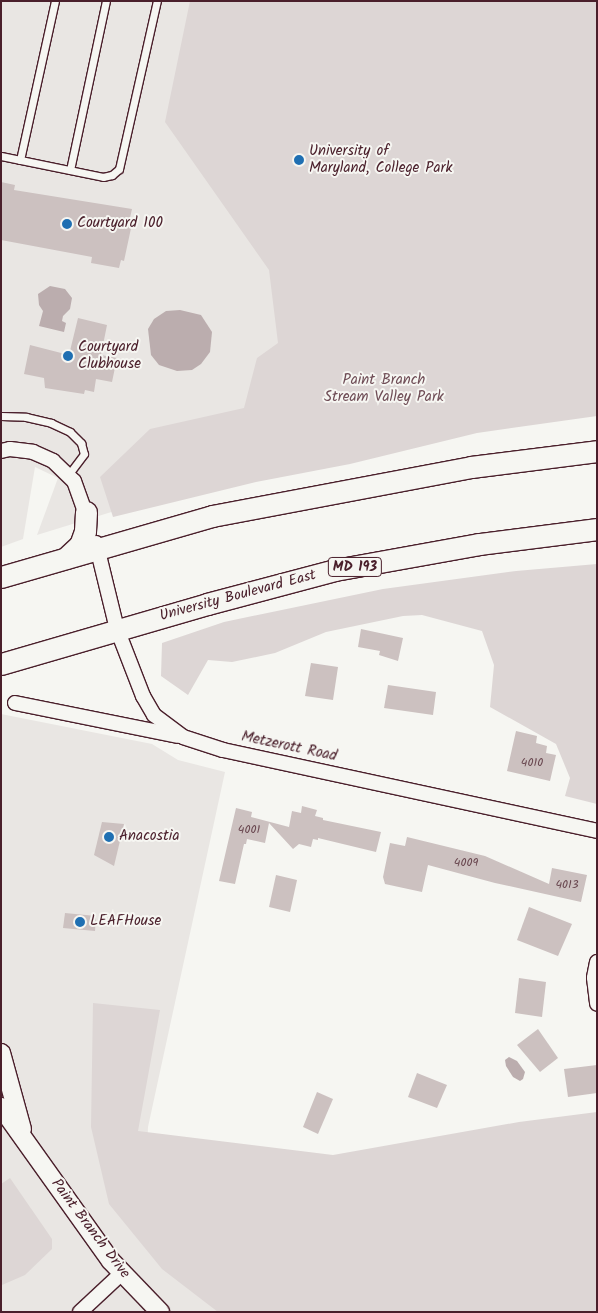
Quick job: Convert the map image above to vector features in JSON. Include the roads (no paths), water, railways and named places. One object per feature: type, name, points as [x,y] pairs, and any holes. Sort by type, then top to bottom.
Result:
[{"type":"main road","points":[[1,577],[212,516],[471,467],[597,451]]},
{"type":"main road","points":[[66,558],[80,544],[85,532],[86,512]]},
{"type":"main road","name":"University Boulevard East","points":[[1,664],[118,629],[335,570],[479,544],[597,529]]},
{"type":"street","points":[[1,450],[10,449],[33,452],[53,461],[68,475]]},
{"type":"street","name":"Metzerott Road","points":[[68,475],[74,481],[86,512],[98,548],[118,629],[148,706],[154,714],[183,737],[223,750],[597,831]]},
{"type":"street","points":[[15,704],[183,737]]},
{"type":"street","points":[[597,962],[594,978],[597,1004]]},
{"type":"street","name":"Paint Branch Drive","points":[[1,1053],[25,1142]]},
{"type":"street","name":"Paint Branch Drive","points":[[1,1107],[122,1273],[160,1312]]},
{"type":"street","points":[[80,1312],[122,1273]]},
{"type":"lane","points":[[20,160],[56,1]]},
{"type":"lane","points":[[70,170],[106,1]]},
{"type":"lane","points":[[1,156],[103,178],[112,175],[119,169],[157,1]]},
{"type":"lane","points":[[1,416],[26,417],[51,423],[70,432],[81,443],[84,454],[68,475]]},
{"type":"place","name":"University of Maryland, College Park","points":[[299,160]]},
{"type":"place","name":"Courtyard 100","points":[[67,224]]},
{"type":"place","name":"Courtyard Clubhouse","points":[[68,356]]},
{"type":"place","name":"Anacostia","points":[[109,837]]},
{"type":"place","name":"LEAFHouse","points":[[80,922]]},
{"type":"park label","name":"Paint Branch Stream Valley Park","points":[[384,388]]}]
